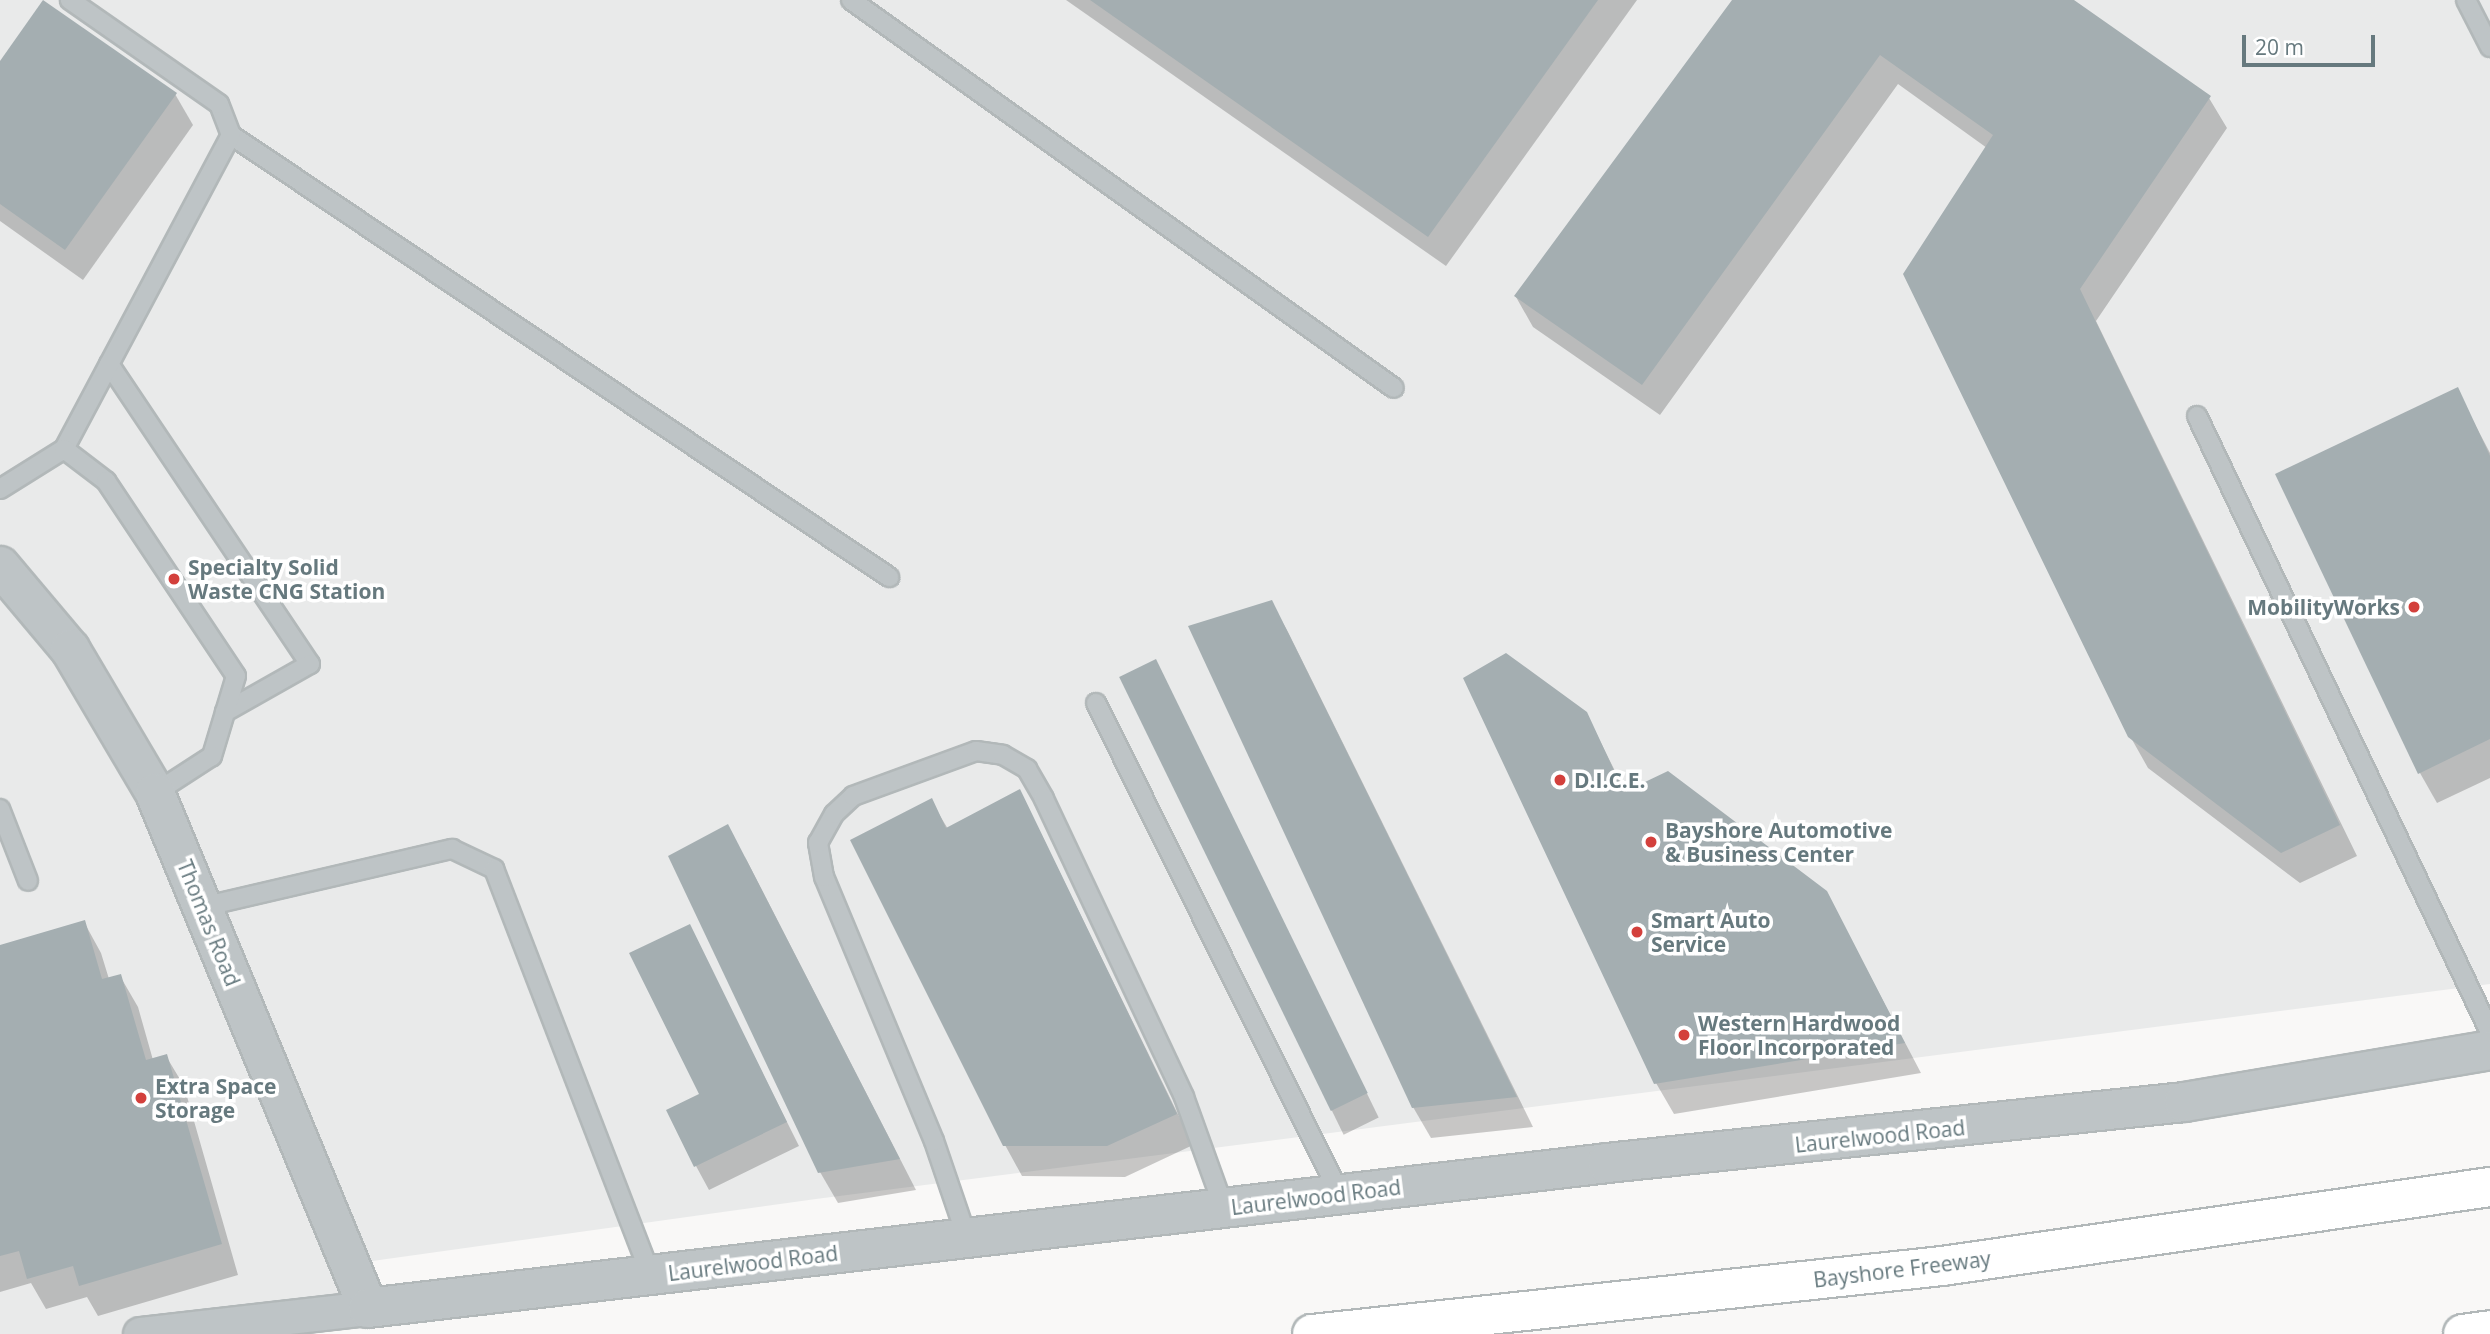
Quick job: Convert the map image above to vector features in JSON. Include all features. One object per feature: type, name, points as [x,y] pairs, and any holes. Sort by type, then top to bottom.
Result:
[{"type":"highway","name":"Bayshore Freeway","points":[[1312,1334],[1942,1266],[2490,1187]]},
{"type":"highway","points":[[2463,1334],[2490,1330]]},
{"type":"street","name":"Thomas Road","points":[[0,566],[70,649],[155,793],[368,1308]]},
{"type":"street","name":"Laurelwood Road","points":[[140,1334],[1340,1194],[2184,1102],[2490,1050]]},
{"type":"lane","points":[[70,0],[219,104],[231,135],[889,577]]},
{"type":"lane","points":[[851,0],[1394,388]]},
{"type":"lane","points":[[2466,0],[2490,47]]},
{"type":"lane","points":[[0,489],[64,449],[231,135]]},
{"type":"lane","points":[[109,365],[310,664],[225,712]]},
{"type":"lane","points":[[2197,416],[2490,1032]]},
{"type":"lane","points":[[64,449],[106,481],[236,676],[212,756],[155,793]]},
{"type":"lane","points":[[1096,703],[1340,1194]]},
{"type":"lane","points":[[967,1238],[934,1141],[824,877],[818,843],[834,814],[853,796],[976,751],[1003,755],[1027,769],[1044,799],[1184,1097],[1224,1208]]},
{"type":"lane","points":[[0,809],[28,881]]},
{"type":"lane","points":[[202,907],[452,849],[494,869],[651,1275]]},
{"type":"shaded area","points":[[0,0],[2490,0],[2490,984],[816,1199],[351,1264],[368,1308],[140,1334],[0,1334]]},
{"type":"building","points":[[43,0],[177,93],[65,250],[0,204],[0,61]]},
{"type":"building","points":[[1090,0],[1598,0],[1428,237]]},
{"type":"building","points":[[1732,0],[2074,0],[2211,96],[2080,289],[2340,825],[2281,853],[2128,737],[1903,274],[1993,135],[1880,55],[1642,385],[1514,296]]},
{"type":"building","name":"MobilityWorks","points":[[2458,387],[2490,456],[2490,739],[2418,774],[2275,474]]},
{"type":"building","points":[[1272,600],[1517,1097],[1412,1108],[1188,626]]},
{"type":"building","name":"Bayshore Automotive & Business Center","points":[[1506,653],[1587,712],[1624,792],[1668,771],[1827,891],[1905,1043],[1654,1084],[1463,678]]},
{"type":"building","points":[[1156,659],[1368,1093],[1331,1111],[1119,677]]},
{"type":"building","points":[[1020,789],[1177,1114],[1107,1146],[1003,1146],[850,840],[932,798],[946,828]]},
{"type":"building","points":[[728,824],[900,1159],[818,1173],[668,856]]},
{"type":"building","points":[[85,920],[102,979],[121,974],[146,1060],[167,1054],[222,1244],[79,1286],[73,1266],[27,1279],[19,1251],[0,1256],[0,945]]},
{"type":"building","points":[[690,924],[787,1122],[694,1167],[666,1110],[699,1094],[629,953]]},
{"type":"place","name":"Specialty Solid Waste CNG Station","points":[[174,579]]},
{"type":"place","name":"MobilityWorks","points":[[2414,607]]},
{"type":"place","name":"D.I.C.E.","points":[[1560,780]]},
{"type":"place","name":"Bayshore Automotive & Business Center","points":[[1651,842]]},
{"type":"place","name":"Smart Auto Service","points":[[1637,932]]},
{"type":"place","name":"Western Hardwood Floor Incorporated","points":[[1684,1035]]},
{"type":"place","name":"Extra Space Storage","points":[[141,1098]]}]
